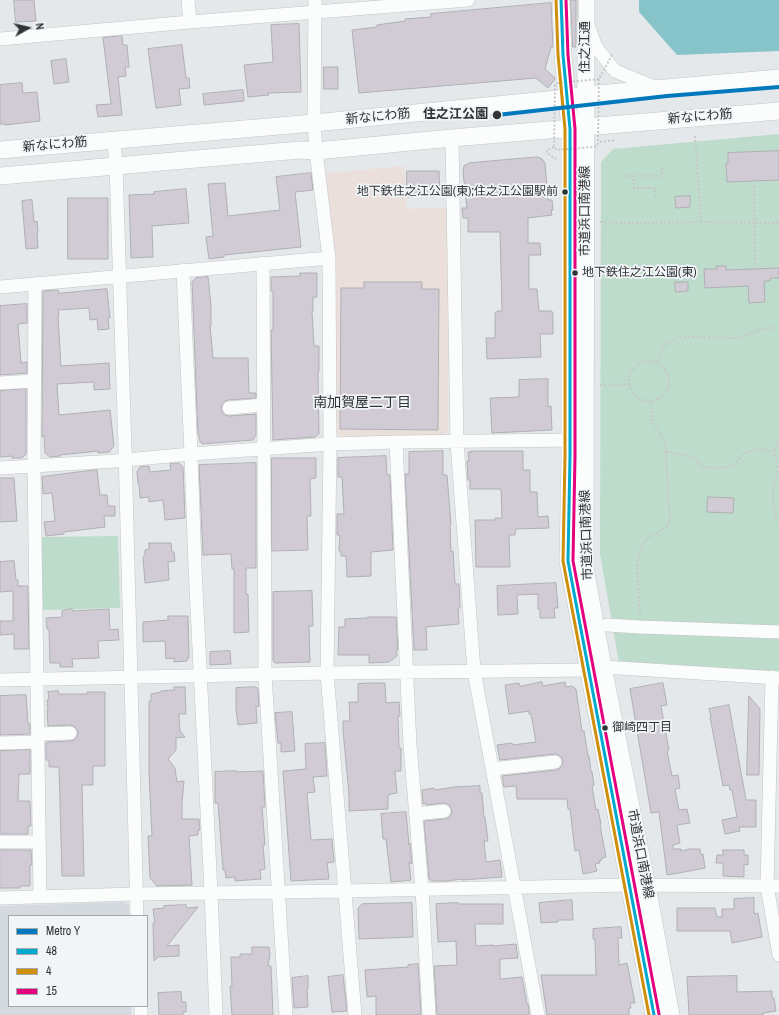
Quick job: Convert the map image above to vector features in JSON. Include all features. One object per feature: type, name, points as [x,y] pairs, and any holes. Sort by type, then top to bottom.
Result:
[{"type":"main road","name":"住之江通","points":[[561,0],[563,55],[567,98]]},
{"type":"main road","name":"住之江通","points":[[586,0],[586,95]]},
{"type":"main road","name":"新なにわ筋","points":[[0,150],[314,123],[586,95],[779,78]]},
{"type":"main road","name":"市道浜口南港線","points":[[586,95],[578,128],[578,440],[585,568],[596,669],[628,885],[654,1015]]},
{"type":"main road","name":"市道浜口南港線","points":[[567,98],[578,128],[585,222],[578,440]]},
{"type":"main road","name":"新なにわ筋","points":[[0,176],[300,150],[316,151],[452,138],[779,111]]},
{"type":"main road","name":"市道浜口南港線","points":[[596,669],[647,886],[671,1015]]},
{"type":"street","points":[[188,0],[190,22]]},
{"type":"street","points":[[0,39],[190,22],[315,6],[468,0]]},
{"type":"street","points":[[315,6],[314,123],[329,258],[330,444],[327,672],[355,1015]]},
{"type":"street","points":[[586,19],[596,47],[615,71],[658,89]]},
{"type":"street","points":[[452,138],[457,442],[474,671],[538,1015]]},
{"type":"street","points":[[114,140],[120,276],[137,915]]},
{"type":"street","points":[[0,287],[329,258]]},
{"type":"street","points":[[263,263],[265,675],[286,1015]]},
{"type":"street","points":[[183,270],[216,1015]]},
{"type":"street","points":[[35,284],[34,466],[40,897]]},
{"type":"street","points":[[0,383],[34,380]]},
{"type":"street","points":[[229,408],[263,405]]},
{"type":"street","points":[[0,468],[330,444],[578,440]]},
{"type":"street","points":[[396,442],[410,745],[422,890],[429,1015]]},
{"type":"street","points":[[607,625],[779,632]]},
{"type":"street","points":[[0,680],[265,675],[327,672],[596,669],[776,678],[773,886],[779,955]]},
{"type":"street","points":[[0,743],[70,733]]},
{"type":"street","points":[[492,769],[555,762]]},
{"type":"street","points":[[416,814],[444,812]]},
{"type":"street","points":[[0,842],[39,842]]},
{"type":"street","points":[[0,898],[211,892],[422,890],[628,885],[773,886]]},
{"type":"path","points":[[554,147],[557,150],[597,146],[599,79],[613,54]]},
{"type":"path","points":[[554,147],[555,85],[558,83],[599,79]]},
{"type":"path","points":[[695,136],[701,222]]},
{"type":"path","points":[[547,153],[547,150],[554,147]]},
{"type":"path","points":[[626,176],[662,176],[662,168]]},
{"type":"path","points":[[634,176],[634,188],[656,188],[655,196]]},
{"type":"path","points":[[754,186],[755,265]]},
{"type":"path","points":[[585,222],[779,223]]},
{"type":"path","points":[[656,362],[663,348],[677,338],[736,338],[755,330],[764,328],[779,328]]},
{"type":"path","points":[[649,361],[656,362],[667,372],[669,380],[668,387],[664,394],[658,399],[651,401],[643,400],[637,397],[632,391],[629,384],[630,376],[633,369],[637,365],[649,361]]},
{"type":"path","points":[[597,385],[629,384]]},
{"type":"path","points":[[640,627],[637,566],[639,553],[643,543],[667,527],[670,521],[665,442],[652,422],[651,401]]},
{"type":"path","points":[[779,440],[774,452],[776,456],[778,474],[774,482],[773,502],[775,514],[779,524]]},
{"type":"path","points":[[666,451],[692,457],[703,467],[728,467],[738,462],[742,456],[749,451],[756,449],[774,452]]},
{"type":"shaded area","points":[[404,166],[407,209],[447,207],[448,431],[442,436],[342,438],[337,433],[333,255],[326,173]]},
{"type":"shaded area","points":[[123,902],[129,905],[129,915],[8,915],[8,1007],[131,1007],[131,1015],[0,1015],[0,906]]},
{"type":"green space","points":[[779,134],[779,672],[619,663],[600,554],[601,162],[613,149]]},
{"type":"green space","points":[[118,536],[120,608],[43,610],[41,537]]},
{"type":"water","points":[[639,0],[779,0],[779,51],[677,55],[639,12]]},
{"type":"building","points":[[14,0],[34,0],[36,21],[16,22]]},
{"type":"building","points":[[571,0],[576,0],[576,47],[573,47]]},
{"type":"building","points":[[551,3],[553,47],[551,47],[545,69],[555,79],[548,88],[536,78],[359,93],[352,30],[377,27],[377,25],[405,21],[405,19],[431,17],[431,14]]},
{"type":"building","points":[[299,24],[301,92],[268,93],[269,95],[248,97],[244,65],[273,62],[271,25]]},
{"type":"building","points":[[122,36],[123,45],[127,45],[129,67],[125,67],[126,76],[118,77],[122,115],[98,117],[96,105],[111,104],[103,38]]},
{"type":"building","points":[[182,45],[186,78],[189,78],[190,88],[179,89],[181,105],[156,108],[148,49]]},
{"type":"building","points":[[66,59],[69,82],[54,84],[51,61]]},
{"type":"building","points":[[324,67],[338,67],[338,89],[324,89]]},
{"type":"building","points":[[22,83],[23,93],[37,92],[40,121],[5,125],[0,124],[0,85]]},
{"type":"building","points":[[243,90],[244,101],[204,105],[203,94]]},
{"type":"building","points":[[779,151],[779,180],[727,182],[726,163],[728,163],[728,153]]},
{"type":"building","points":[[538,157],[545,163],[548,200],[552,200],[553,210],[551,210],[552,215],[528,218],[528,243],[540,243],[541,255],[529,255],[529,289],[537,289],[539,311],[552,311],[553,334],[540,334],[541,357],[487,359],[486,338],[495,338],[495,313],[497,311],[502,311],[500,232],[468,232],[468,218],[463,218],[462,208],[467,208],[463,172],[464,166],[469,163]]},
{"type":"building","points":[[407,171],[439,171],[440,196],[407,197]]},
{"type":"building","points":[[311,173],[313,190],[295,192],[301,247],[224,255],[224,257],[209,259],[206,237],[213,236],[208,184],[225,183],[228,216],[280,210],[276,177]]},
{"type":"building","points":[[186,189],[189,223],[152,226],[153,257],[131,258],[129,195],[154,194],[154,192]]},
{"type":"building","points":[[690,196],[690,207],[676,208],[675,197]]},
{"type":"building","points":[[68,198],[108,198],[108,259],[68,259]]},
{"type":"building","points":[[32,200],[34,222],[37,221],[38,248],[26,249],[22,201]]},
{"type":"building","points":[[716,266],[726,266],[726,270],[779,268],[779,278],[770,278],[770,281],[764,281],[765,302],[749,303],[748,286],[705,288],[704,269],[717,269]]},
{"type":"building","points":[[300,273],[317,273],[317,297],[313,297],[312,311],[314,346],[319,346],[319,434],[315,437],[273,440],[271,330],[273,330],[273,291],[271,291],[271,277],[300,276]]},
{"type":"building","points":[[208,277],[211,306],[210,326],[213,358],[248,358],[249,393],[256,393],[256,398],[225,401],[221,409],[225,415],[229,416],[256,414],[256,435],[253,440],[202,444],[198,435],[192,282],[196,278]]},
{"type":"building","points":[[364,282],[422,282],[422,289],[439,289],[438,430],[340,429],[341,288],[364,288]]},
{"type":"building","points":[[675,282],[688,282],[688,291],[676,292]]},
{"type":"building","points":[[107,289],[110,318],[108,318],[109,329],[98,330],[97,319],[90,320],[89,308],[58,310],[58,316],[61,366],[109,363],[110,389],[94,390],[94,382],[57,384],[59,415],[110,410],[114,446],[109,452],[98,453],[98,451],[50,457],[45,453],[44,435],[42,437],[43,291],[58,290],[59,293]]},
{"type":"building","points":[[27,304],[27,323],[18,324],[21,363],[27,362],[27,373],[0,375],[0,306]]},
{"type":"building","points":[[548,379],[548,407],[551,406],[552,430],[492,433],[490,398],[519,397],[519,380]]},
{"type":"building","points":[[26,389],[26,454],[22,458],[12,458],[12,456],[0,457],[0,391]]},
{"type":"building","points":[[443,451],[443,475],[447,475],[451,525],[451,552],[453,551],[455,584],[459,584],[459,624],[426,627],[427,650],[414,650],[405,474],[409,474],[409,452]]},
{"type":"building","points":[[523,451],[523,470],[530,470],[530,492],[537,492],[538,517],[548,516],[549,528],[516,529],[515,535],[509,535],[510,567],[476,567],[475,520],[495,520],[495,518],[502,518],[501,489],[470,489],[467,461],[469,461],[468,452]]},
{"type":"building","points":[[386,456],[387,475],[390,475],[393,550],[371,552],[371,576],[347,577],[346,556],[341,556],[341,551],[339,551],[340,535],[337,535],[337,514],[344,514],[342,477],[338,477],[338,458]]},
{"type":"building","points":[[272,458],[316,458],[316,478],[310,479],[311,516],[307,516],[308,550],[272,551]]},
{"type":"building","points":[[179,463],[183,467],[185,518],[165,520],[163,500],[149,502],[149,497],[140,498],[137,472],[140,467],[149,466],[150,472],[171,470],[170,464]]},
{"type":"building","points":[[256,463],[256,568],[246,568],[246,594],[248,594],[249,632],[234,633],[234,569],[232,569],[231,554],[203,555],[199,465]]},
{"type":"building","points":[[97,470],[100,495],[107,495],[108,506],[115,506],[115,516],[104,516],[105,527],[64,532],[64,534],[46,536],[44,522],[55,521],[52,493],[43,494],[42,477]]},
{"type":"building","points":[[0,478],[14,478],[17,521],[0,522]]},
{"type":"building","points":[[708,497],[734,498],[733,513],[707,512]]},
{"type":"building","points":[[149,543],[171,543],[175,561],[168,562],[169,580],[145,583],[143,558],[145,550],[149,549]]},
{"type":"building","points":[[14,561],[18,586],[28,586],[29,649],[14,649],[14,634],[0,635],[0,621],[13,621],[13,591],[0,592],[0,562]]},
{"type":"building","points":[[556,583],[558,608],[554,608],[555,618],[540,618],[540,609],[538,609],[538,594],[517,595],[518,614],[498,615],[497,586]]},
{"type":"building","points":[[312,591],[313,626],[309,626],[310,662],[276,663],[273,661],[273,592]]},
{"type":"building","points":[[72,609],[73,611],[109,609],[110,630],[118,629],[119,640],[98,641],[99,658],[72,659],[73,667],[60,667],[60,663],[50,663],[49,629],[47,629],[46,618],[62,617],[62,611]]},
{"type":"building","points":[[168,616],[188,616],[189,658],[187,658],[187,661],[174,662],[174,658],[166,659],[165,641],[143,642],[143,622],[168,620]]},
{"type":"building","points":[[396,617],[398,650],[396,650],[397,656],[389,662],[369,663],[369,655],[338,655],[339,627],[345,627],[345,619]]},
{"type":"building","points":[[230,651],[231,664],[210,665],[210,652]]},
{"type":"building","points":[[542,682],[543,686],[565,682],[566,687],[572,686],[576,689],[582,731],[584,731],[592,772],[594,785],[592,786],[596,810],[598,809],[606,857],[599,861],[600,863],[595,864],[597,871],[583,874],[579,850],[575,851],[570,809],[568,809],[567,799],[517,799],[516,786],[504,787],[502,776],[556,770],[562,765],[562,758],[555,754],[500,760],[497,745],[512,743],[513,745],[536,742],[531,714],[529,714],[529,711],[509,714],[505,685],[519,683],[520,686]]},
{"type":"building","points":[[385,683],[386,703],[399,702],[400,716],[398,716],[399,748],[401,748],[401,771],[395,771],[397,793],[388,795],[388,809],[349,811],[343,721],[350,721],[349,702],[358,702],[358,684]]},
{"type":"building","points":[[663,683],[667,705],[661,706],[669,750],[667,751],[672,776],[678,775],[680,788],[675,789],[679,810],[687,809],[690,823],[677,825],[680,843],[673,845],[673,849],[681,849],[681,851],[700,849],[701,855],[703,854],[705,868],[667,875],[659,812],[651,813],[630,689]]},
{"type":"building","points":[[174,687],[185,687],[186,714],[179,714],[180,731],[185,737],[176,738],[176,750],[168,759],[175,768],[177,782],[184,781],[182,819],[199,819],[200,830],[198,830],[198,835],[189,836],[192,885],[157,886],[150,878],[148,836],[152,836],[149,773],[149,701],[151,701],[151,694],[161,691],[174,690]]},
{"type":"building","points":[[256,687],[258,689],[259,706],[256,707],[257,723],[238,725],[236,688]]},
{"type":"building","points":[[58,691],[59,694],[87,694],[87,692],[105,692],[105,766],[93,766],[93,785],[82,785],[84,876],[62,876],[59,767],[49,767],[49,760],[46,760],[46,743],[74,740],[78,733],[77,729],[70,725],[48,726],[48,692]]},
{"type":"building","points":[[26,695],[30,734],[0,735],[0,696]]},
{"type":"building","points":[[749,696],[760,709],[759,775],[747,775]]},
{"type":"building","points":[[729,705],[746,800],[756,800],[756,827],[739,827],[740,831],[725,834],[722,820],[737,817],[732,790],[730,790],[729,785],[723,786],[709,709]]},
{"type":"building","points":[[292,712],[295,751],[281,752],[281,743],[278,743],[275,713]]},
{"type":"building","points":[[325,743],[327,776],[313,777],[315,792],[307,793],[311,840],[332,839],[334,862],[327,863],[329,879],[291,881],[283,771],[306,769],[305,744]]},
{"type":"building","points":[[30,750],[30,774],[19,774],[18,801],[30,801],[31,826],[28,826],[28,834],[0,834],[0,751]]},
{"type":"building","points":[[263,771],[265,807],[262,807],[265,869],[260,870],[261,879],[235,881],[235,877],[226,878],[225,870],[223,870],[218,803],[215,803],[215,772]]},
{"type":"building","points":[[480,786],[488,841],[484,841],[486,862],[500,860],[502,877],[432,881],[429,879],[424,821],[448,818],[452,811],[450,806],[443,803],[423,804],[422,790]]},
{"type":"building","points":[[406,812],[412,864],[409,862],[411,880],[391,882],[386,839],[383,839],[381,814]]},
{"type":"building","points":[[0,850],[31,850],[32,865],[30,865],[30,886],[20,886],[20,888],[0,888]]},
{"type":"building","points":[[723,850],[744,850],[744,855],[748,855],[748,865],[744,864],[744,877],[723,876],[723,863],[716,863],[717,855],[723,855]]},
{"type":"building","points":[[754,898],[754,914],[758,913],[762,937],[732,943],[730,931],[677,931],[677,908],[715,908],[717,917],[722,917],[722,909],[734,909],[734,899]]},
{"type":"building","points":[[572,900],[573,920],[558,920],[558,922],[541,923],[539,903]]},
{"type":"building","points":[[412,903],[413,937],[359,939],[358,908],[362,904]]},
{"type":"building","points":[[436,904],[503,904],[503,924],[475,924],[476,946],[516,944],[518,958],[500,959],[500,979],[522,977],[529,1015],[437,1015],[434,966],[457,965],[456,941],[438,942]]},
{"type":"building","points":[[186,905],[187,908],[198,907],[167,946],[179,945],[179,956],[158,957],[154,961],[153,923],[155,923],[153,909],[164,908],[164,906]]},
{"type":"building","points":[[621,927],[622,938],[618,938],[619,965],[627,963],[635,1003],[630,1003],[631,1008],[629,1008],[629,1015],[547,1015],[541,975],[596,975],[595,939],[593,939],[593,929]]},
{"type":"building","points":[[252,947],[269,947],[270,955],[268,966],[271,966],[273,1015],[232,1015],[230,986],[232,986],[231,957],[240,957],[240,954],[252,954]]},
{"type":"building","points":[[418,964],[421,1015],[376,1015],[376,996],[367,997],[365,970],[408,967],[408,965]]},
{"type":"building","points":[[343,975],[347,1011],[332,1012],[328,977]]},
{"type":"building","points":[[308,976],[308,1007],[294,1008],[292,978]]},
{"type":"building","points":[[737,976],[737,992],[772,991],[772,998],[774,998],[776,1011],[763,1013],[763,1015],[689,1015],[687,977]]},
{"type":"building","points":[[181,992],[182,1002],[186,1002],[186,1012],[183,1012],[183,1015],[159,1015],[158,993]]},
{"type":"tram line","points":[[562,0],[564,43]]},
{"type":"tram line","points":[[578,0],[578,40]]},
{"type":"metro line","name":"Y","points":[[497,115],[667,96],[779,87]]},
{"type":"transit line","name":"4","points":[[556,0],[558,55],[565,129],[565,456],[563,561],[649,1015]]},
{"type":"transit line","name":"48","points":[[561,0],[563,55],[570,129],[570,456],[568,561],[654,1015]]},
{"type":"transit line","name":"15","points":[[566,0],[568,55],[575,129],[575,456],[573,561],[659,1014]]},
{"type":"place","name":"住之江公園","points":[[497,115]]},
{"type":"place","name":"地下鉄住之江公園(東);住之江公園駅前","points":[[565,192]]},
{"type":"place","name":"地下鉄住之江公園(東)","points":[[575,273]]},
{"type":"place","name":"御崎四丁目","points":[[605,728]]},
{"type":"district","name":"南加賀屋二丁目","points":[[362,403]]}]
